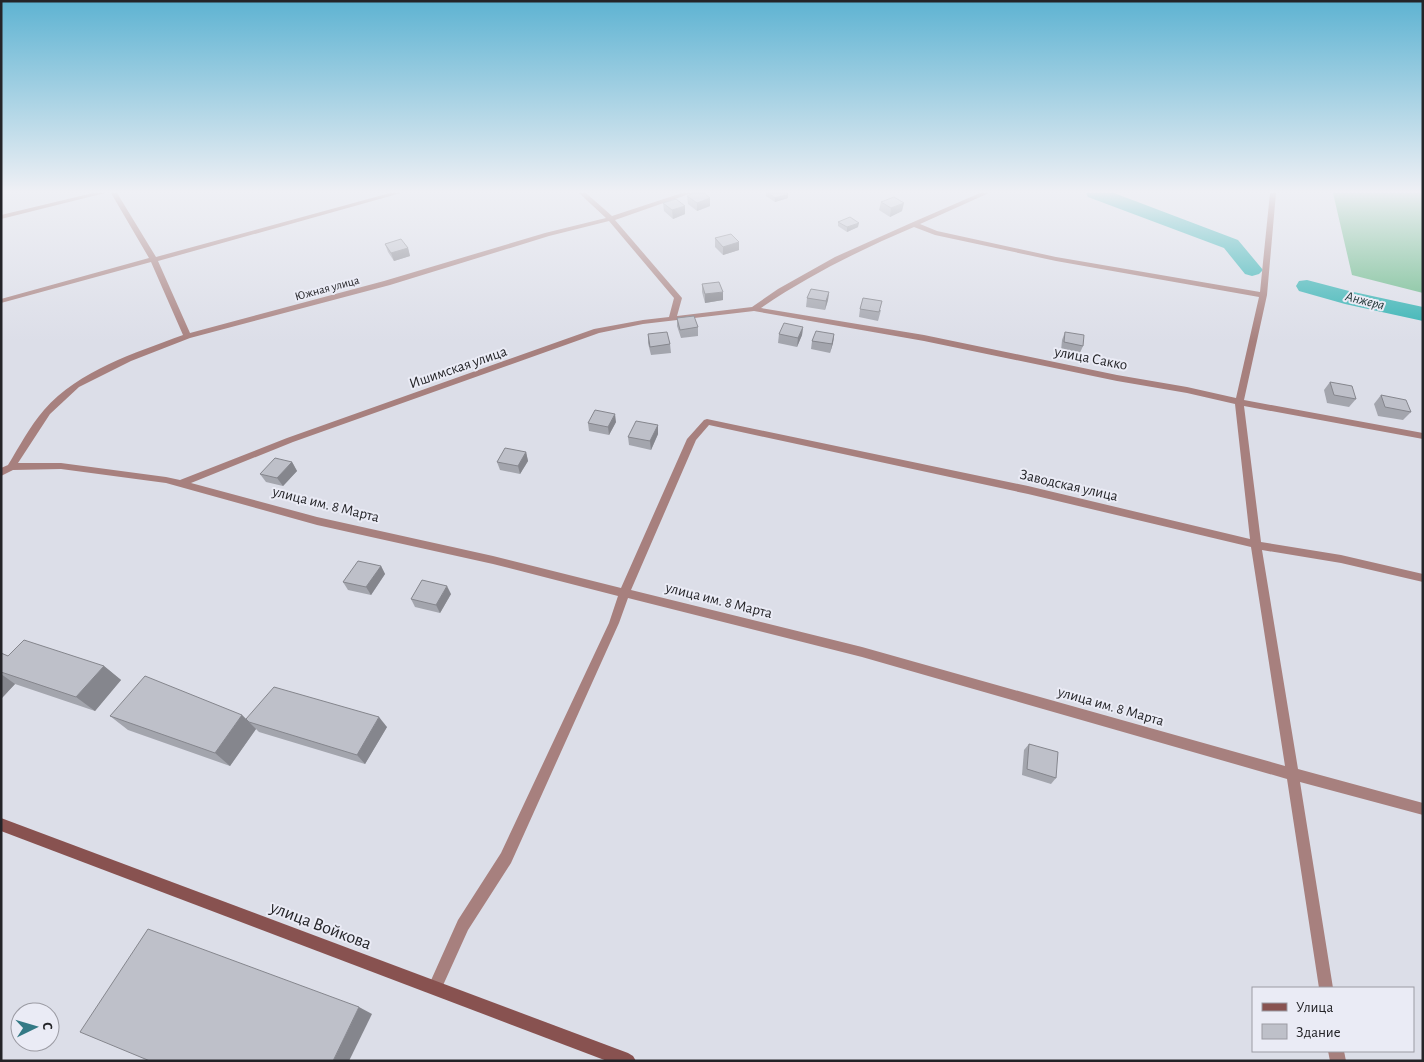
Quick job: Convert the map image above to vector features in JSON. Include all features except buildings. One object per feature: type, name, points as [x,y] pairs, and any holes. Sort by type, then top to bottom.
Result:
[{"type":"street","points":[[144,243],[154,260],[187,336]]},
{"type":"street","points":[[1,301],[218,243]]},
{"type":"street","name":"Южная улица","points":[[11,467],[47,412],[76,385],[128,358],[187,336],[387,283],[519,243]]},
{"type":"street","points":[[631,243],[678,298],[672,319]]},
{"type":"street","points":[[754,309],[782,288],[871,243]]},
{"type":"street","points":[[979,243],[1056,259],[1263,295]]},
{"type":"street","points":[[1268,243],[1263,295],[1239,402],[1256,544],[1326,987]]},
{"type":"street","name":"Ишимская улица","points":[[180,484],[290,440],[597,331],[754,309]]},
{"type":"street","name":"улица Сакко","points":[[754,309],[924,338],[1239,402],[1423,436]]},
{"type":"street","name":"Заводская улица","points":[[624,593],[692,439],[707,422],[1028,490],[1256,544],[1341,559],[1423,578]]},
{"type":"street","name":"улица им. 8 Марта","points":[[1,473],[11,467],[62,466],[166,480],[317,520],[493,560],[862,652],[1423,810]]},
{"type":"street","points":[[435,988],[463,925],[506,858],[614,623],[624,593]]},
{"type":"street","name":"улица Войкова","points":[[1,824],[628,1061]]},
{"type":"green space","points":[[1344,243],[1423,243],[1423,293],[1352,275]]},
{"type":"waterway","name":"Анжера","points":[[1227,243],[1231,244],[1252,270]]},
{"type":"waterway","name":"Анжера","points":[[1307,286],[1345,297],[1423,314]]}]
